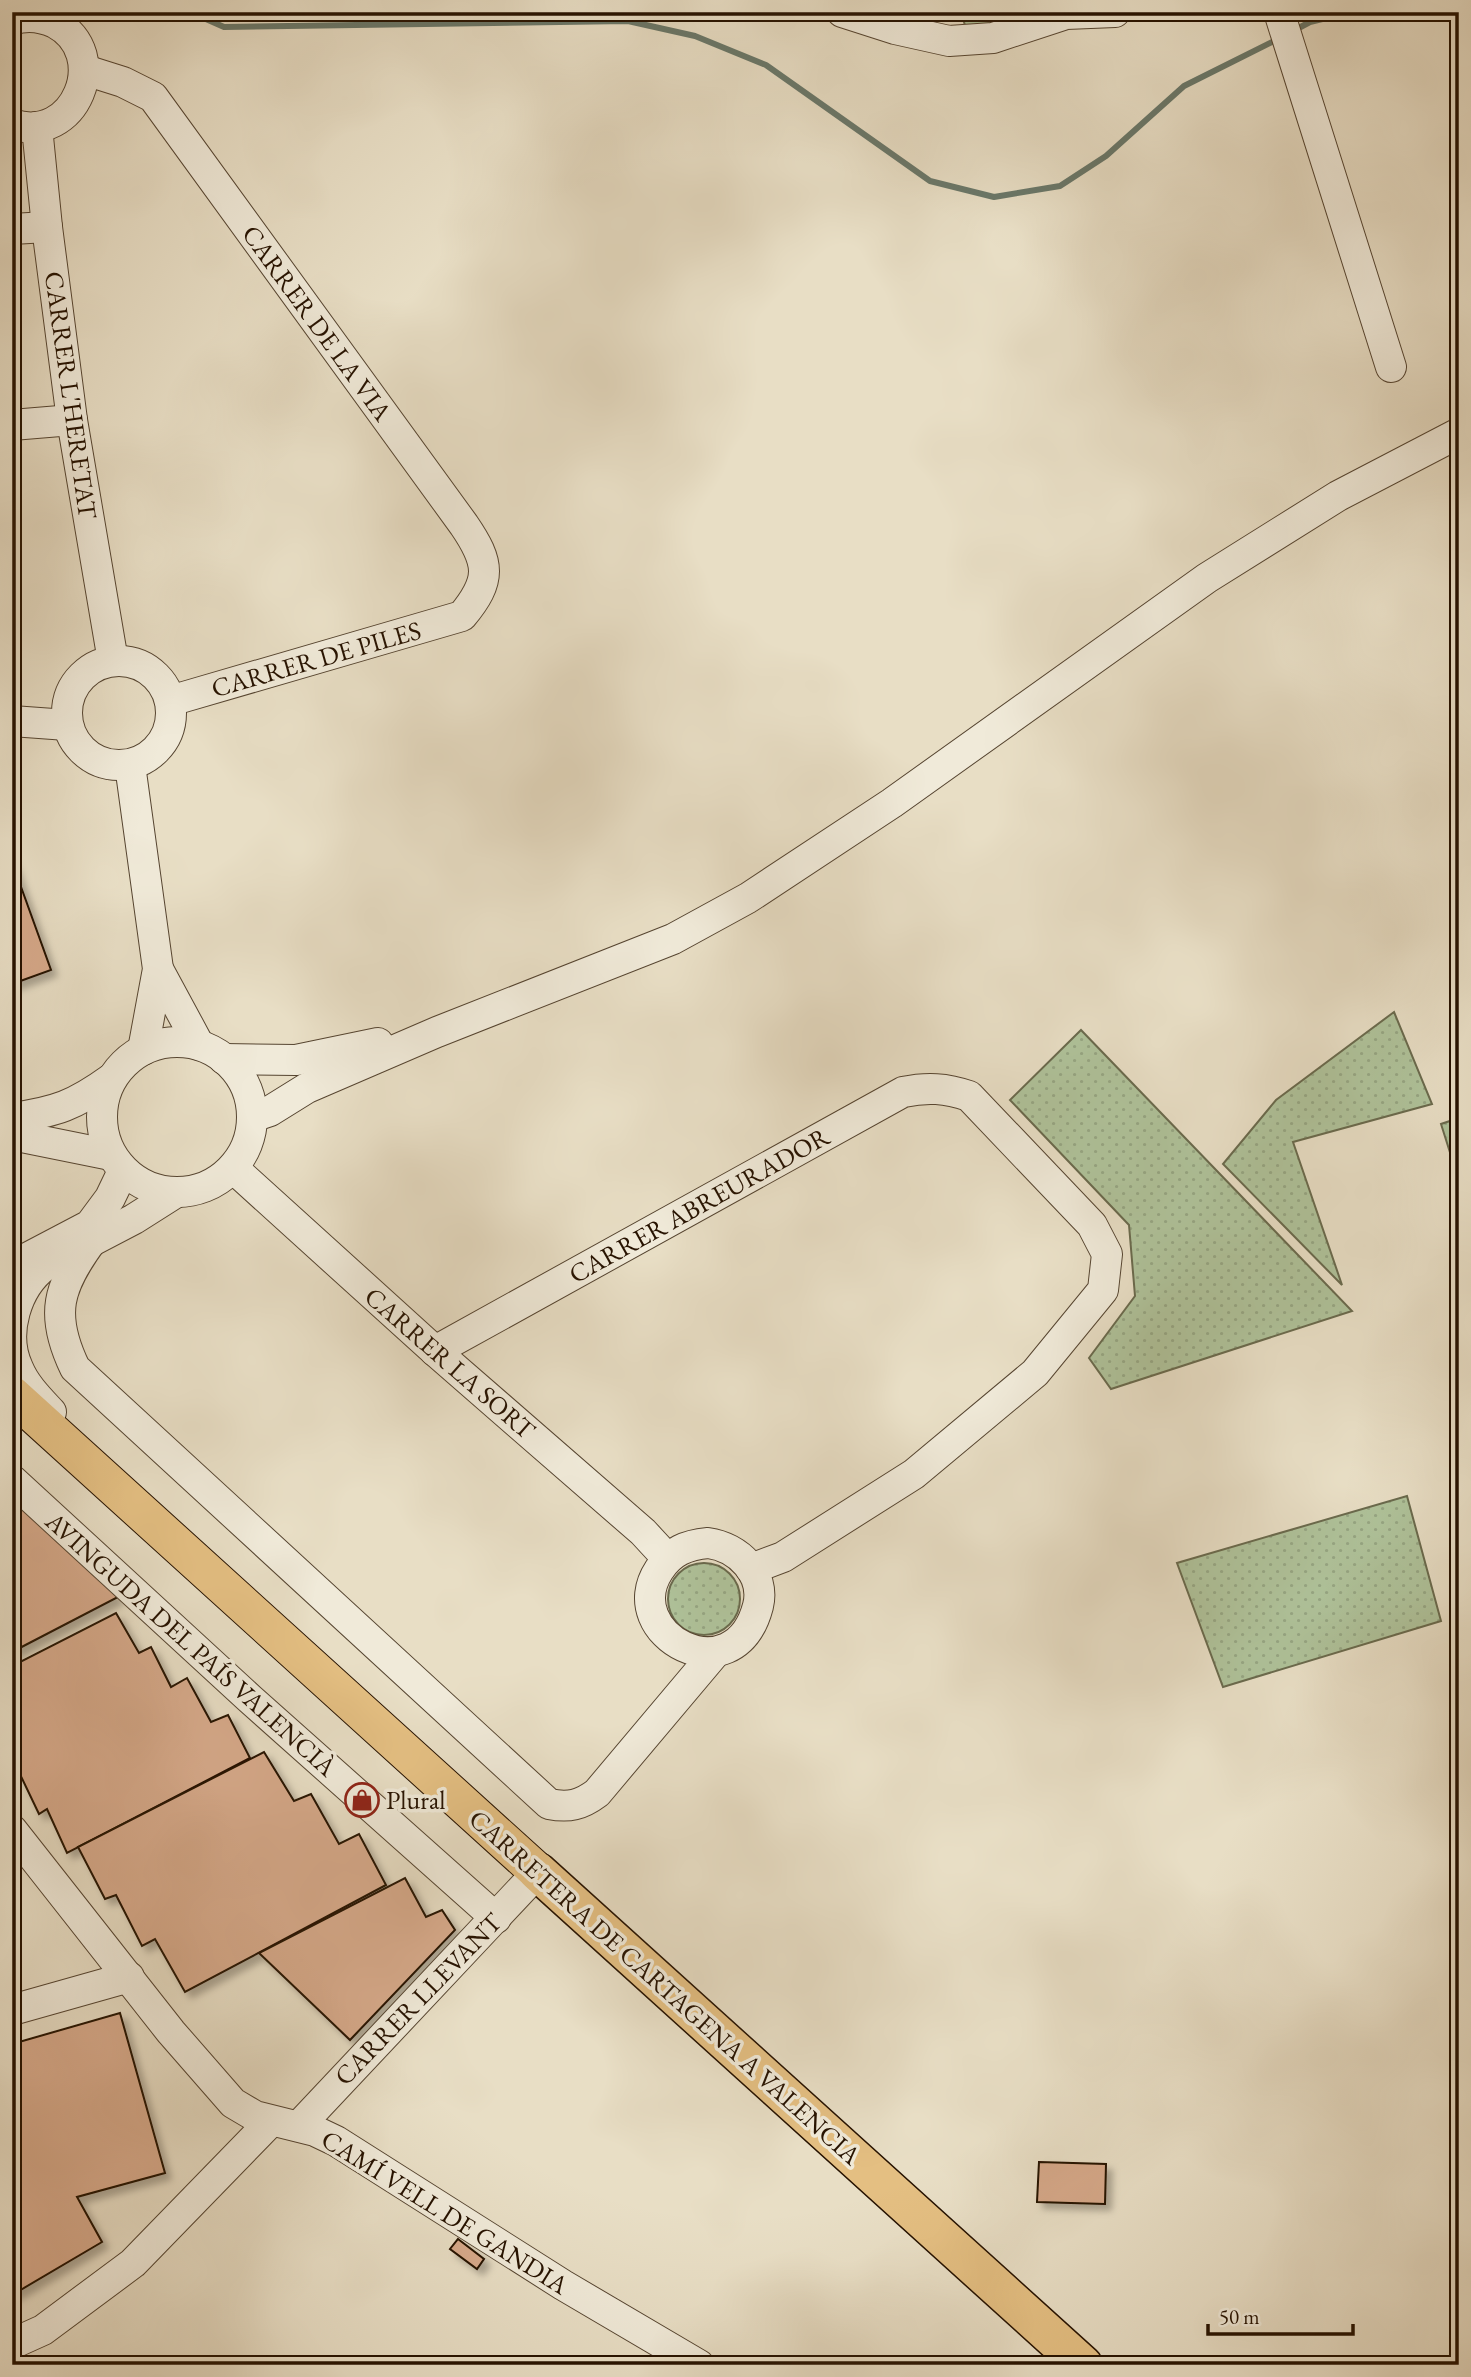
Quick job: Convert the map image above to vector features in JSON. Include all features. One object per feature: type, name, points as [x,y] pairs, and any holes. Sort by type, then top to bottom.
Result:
[{"type":"highway","name":"CARRETERA DE CARTAGENA A VALENCIA","points":[[538,1872],[1083,2365]]},
{"type":"main road","points":[[12,1395],[248,1609]]},
{"type":"main road","name":"CARRETERA DE CARTAGENA A VALENCIA","points":[[248,1609],[538,1872]]},
{"type":"street","points":[[842,12],[895,29],[949,41],[993,38],[1066,14],[1115,12]]},
{"type":"street","points":[[12,20],[33,17],[63,28],[75,39],[85,70],[84,86],[67,114],[25,126]]},
{"type":"street","points":[[1283,27],[1391,367]]},
{"type":"street","name":"CARRER DE LA VIA","points":[[85,70],[123,82],[153,97],[469,532],[483,556],[485,569],[477,599],[462,616]]},
{"type":"street","name":"CARRER L'HERETAT","points":[[25,126],[47,228],[72,421],[113,661]]},
{"type":"street","points":[[12,229],[47,228]]},
{"type":"street","points":[[12,425],[72,421]]},
{"type":"street","points":[[252,1117],[270,1111],[307,1088],[437,1032],[673,939],[748,898],[892,803],[1208,578],[1338,496],[1459,432]]},
{"type":"street","name":"CARRER DE PILES","points":[[170,701],[462,616]]},
{"type":"street","points":[[113,661],[128,662],[150,671],[166,690],[170,701],[172,718],[163,741],[146,759],[130,765],[117,766],[91,758],[72,738],[67,725],[66,707],[72,690],[83,675],[98,665],[113,661]]},
{"type":"street","points":[[12,721],[67,725]]},
{"type":"street","points":[[130,765],[158,969],[143,1050]]},
{"type":"street","points":[[158,969],[199,1045]]},
{"type":"street","points":[[225,1059],[296,1060],[437,1032]]},
{"type":"street","points":[[12,1118],[54,1111],[80,1102],[143,1050],[170,1042],[199,1045],[225,1059],[245,1085],[252,1117],[243,1153],[233,1168],[206,1186],[175,1192],[134,1219],[36,1272],[15,1310],[12,1328],[16,1365],[26,1384],[67,1430],[228,1576],[248,1609]]},
{"type":"street","points":[[12,1266],[90,1225],[110,1198],[117,1163],[103,1136],[101,1117],[104,1097],[111,1079]]},
{"type":"street","name":"CARRER ABREURADOR","points":[[435,1351],[903,1092],[924,1087],[949,1089],[969,1096],[1093,1226],[1107,1254],[1103,1290],[1035,1373],[914,1474],[783,1557],[751,1569]]},
{"type":"street","points":[[12,1135],[117,1163],[147,1186],[175,1192]]},
{"type":"street","name":"CARRER LA SORT","points":[[233,1168],[435,1351],[643,1532],[667,1558]]},
{"type":"street","points":[[92,1240],[64,1285],[60,1302],[58,1319],[63,1342],[75,1368],[548,1804],[563,1807],[582,1804],[597,1793],[714,1654],[736,1642],[754,1623],[760,1598],[751,1569],[737,1553],[708,1543],[690,1545],[667,1558],[654,1578],[650,1602],[653,1615],[670,1639],[694,1652],[714,1654]]},
{"type":"street","name":"AVINGUDA DEL PAÍS VALENCIÀ","points":[[12,1480],[249,1698],[496,1918]]},
{"type":"street","name":"CAMÍ VELL DE GANDIA","points":[[12,1830],[233,2103],[255,2116],[336,2141],[563,2285],[699,2365]]},
{"type":"street","name":"CARRER LLEVANT","points":[[12,2344],[60,2318],[133,2263],[285,2124],[496,1918],[538,1872]]},
{"type":"street","points":[[12,2010],[129,1977]]},
{"type":"green space","points":[[961,12],[1035,12],[967,32]]},
{"type":"green space","points":[[1394,1012],[1432,1104],[1293,1142],[1342,1285],[1223,1164],[1276,1100]]},
{"type":"green space","points":[[1081,1030],[1352,1311],[1111,1389],[1089,1358],[1135,1296],[1129,1225],[1010,1100]]},
{"type":"green space","points":[[1459,1118],[1459,1181],[1441,1124]]},
{"type":"green space","points":[[1407,1496],[1441,1621],[1223,1687],[1177,1563]]},
{"type":"green space","points":[[711,1563],[730,1573],[738,1585],[738,1613],[730,1625],[718,1633],[697,1635],[678,1625],[670,1613],[668,1592],[678,1573],[690,1565]]},
{"type":"green space","points":[[1264,2357],[1383,2363],[1263,2365]]},
{"type":"building","points":[[12,862],[51,970],[12,984]]},
{"type":"building","points":[[12,1495],[118,1597],[12,1652]]},
{"type":"building","points":[[116,1613],[139,1653],[151,1647],[171,1687],[187,1678],[211,1722],[228,1715],[250,1758],[67,1853],[47,1809],[39,1814],[18,1770],[12,1773],[12,1666]]},
{"type":"building","points":[[264,1752],[294,1801],[311,1794],[339,1844],[359,1834],[386,1885],[185,1992],[155,1939],[142,1946],[116,1895],[105,1899],[78,1847]]},
{"type":"building","points":[[405,1878],[426,1917],[442,1910],[455,1930],[350,2040],[259,1953]]},
{"type":"building","points":[[120,2013],[165,2173],[77,2197],[102,2242],[12,2295],[12,2044]]},
{"type":"building","points":[[1039,2162],[1106,2164],[1105,2204],[1037,2202]]},
{"type":"building","points":[[458,2239],[484,2259],[477,2269],[450,2249]]},
{"type":"waterway","points":[[190,12],[224,27],[628,21],[695,36],[766,65],[930,181],[994,197],[1060,186],[1106,156],[1184,86],[1278,39]]},
{"type":"waterway","points":[[1293,31],[1310,22],[1351,12]]},
{"type":"place","name":"Plural","points":[[362,1800]]}]
